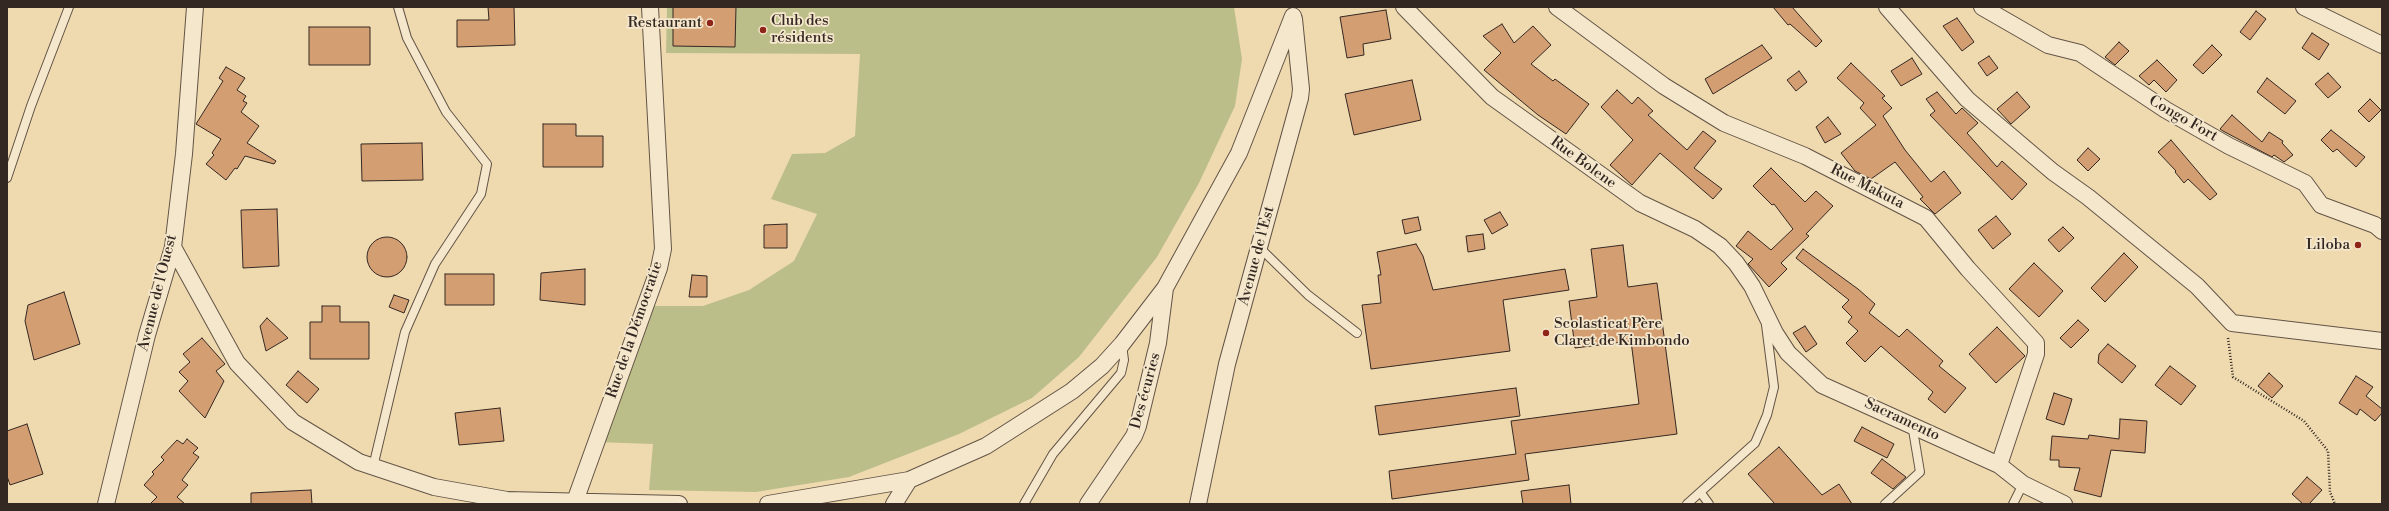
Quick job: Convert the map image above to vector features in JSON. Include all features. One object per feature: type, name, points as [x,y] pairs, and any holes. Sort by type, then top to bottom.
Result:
[{"type":"street","name":"Avenue de l'Ouest","points":[[106,504],[147,335],[173,247],[184,154],[195,7]]},
{"type":"street","name":"Rue de la Démocratie","points":[[574,502],[659,268],[663,249],[650,7]]},
{"type":"street","name":"Rue Bolene","points":[[1404,7],[1492,97],[1640,203],[1695,229],[1720,246],[1736,263],[1752,286],[1764,310]]},
{"type":"street","name":"Rue Makuta","points":[[1557,7],[1664,86],[1724,123],[1805,156],[1926,218],[1968,269],[2036,343],[2036,354],[1999,465]]},
{"type":"street","points":[[1887,7],[1967,99],[2053,172],[2088,197],[2197,286],[2227,319],[2237,324],[2382,341]]},
{"type":"street","name":"Congo Fort","points":[[1982,7],[2048,45],[2080,53],[2166,110],[2229,146],[2305,183],[2321,205],[2376,225],[2382,230]]},
{"type":"street","points":[[2304,7],[2382,45]]},
{"type":"street","points":[[768,504],[909,480],[986,446],[1034,417],[1072,391],[1102,366],[1122,344],[1164,288],[1239,153],[1293,12]]},
{"type":"street","name":"Avenue de l'Est","points":[[1198,504],[1227,364],[1300,93],[1293,12]]},
{"type":"street","points":[[173,247],[237,363],[293,422],[359,462],[434,487],[507,500],[679,504]]},
{"type":"street","name":"Des écuries","points":[[1088,504],[1134,436],[1138,426],[1158,343],[1164,288]]},
{"type":"street","name":"Sacramento","points":[[1764,310],[1775,333],[1788,353],[1822,385],[1912,424],[1999,465],[2024,484],[2064,504]]},
{"type":"street","points":[[894,504],[909,480]]},
{"type":"lane","points":[[7,178],[31,106],[69,7]]},
{"type":"lane","points":[[373,467],[405,332],[434,264],[481,194],[487,164],[446,112],[407,38],[398,7]]},
{"type":"lane","points":[[1259,247],[1308,295],[1357,333]]},
{"type":"lane","points":[[1687,504],[1755,443],[1768,415],[1774,387],[1764,310]]},
{"type":"lane","points":[[1024,504],[1053,454],[1121,373],[1124,360],[1122,344]]},
{"type":"lane","points":[[1885,504],[1920,472],[1912,424]]},
{"type":"lane","points":[[2013,504],[2024,484]]},
{"type":"lane","points":[[1701,493],[1709,504]]},
{"type":"path","points":[[2227,319],[2233,377],[2309,425],[2328,451],[2330,492],[2335,504]]},
{"type":"green space","points":[[667,7],[1234,7],[1242,59],[1235,106],[1199,183],[1157,257],[1079,357],[1032,398],[959,434],[849,477],[756,492],[649,490],[653,444],[597,442],[645,306],[703,306],[749,290],[794,261],[817,214],[771,199],[792,154],[825,153],[855,136],[860,54],[666,53]]},
{"type":"building","points":[[488,7],[514,7],[515,45],[457,47],[457,20],[489,20]]},
{"type":"building","points":[[673,7],[736,7],[735,47],[673,46]]},
{"type":"building","points":[[1773,7],[1792,7],[1822,41],[1816,47],[1790,24],[1788,25]]},
{"type":"building","points":[[1386,10],[1391,39],[1363,44],[1364,55],[1347,58],[1340,17]]},
{"type":"building","points":[[2256,11],[2266,19],[2250,40],[2240,32]]},
{"type":"building","points":[[1957,18],[1974,42],[1962,51],[1943,26]]},
{"type":"building","points":[[1502,24],[1514,43],[1533,26],[1551,45],[1531,64],[1553,81],[1555,79],[1589,104],[1566,134],[1538,115],[1484,70],[1501,53],[1483,36]]},
{"type":"building","points":[[309,27],[370,27],[370,65],[309,65]]},
{"type":"building","points":[[2312,33],[2329,44],[2319,60],[2302,48]]},
{"type":"building","points":[[2119,42],[2129,51],[2115,65],[2105,57]]},
{"type":"building","points":[[1762,45],[1772,58],[1713,94],[1705,79]]},
{"type":"building","points":[[2212,45],[2222,55],[2203,74],[2193,65]]},
{"type":"building","points":[[1989,56],[1998,68],[1987,76],[1978,63]]},
{"type":"building","points":[[1912,58],[1922,74],[1901,86],[1891,71]]},
{"type":"building","points":[[2157,60],[2177,80],[2166,92],[2154,80],[2149,85],[2139,76]]},
{"type":"building","points":[[1851,63],[1885,96],[1882,98],[1892,108],[1883,116],[1905,150],[1931,182],[1944,171],[1961,193],[1935,214],[1920,199],[1923,197],[1895,162],[1871,179],[1855,171],[1841,153],[1876,125],[1860,108],[1864,103],[1837,78]]},
{"type":"building","points":[[226,67],[245,78],[237,90],[246,96],[243,101],[247,103],[241,112],[259,126],[247,143],[276,161],[274,164],[245,156],[237,169],[235,168],[226,180],[206,164],[214,155],[212,153],[221,139],[196,124],[223,81],[219,78]]},
{"type":"building","points":[[1799,71],[1807,82],[1796,91],[1787,80]]},
{"type":"building","points":[[2328,73],[2341,87],[2328,98],[2315,84]]},
{"type":"building","points":[[2267,78],[2296,101],[2285,114],[2257,92]]},
{"type":"building","points":[[1412,80],[1421,120],[1354,135],[1345,94]]},
{"type":"building","points":[[1617,90],[1632,104],[1638,97],[1653,111],[1648,115],[1687,150],[1703,131],[1716,141],[1694,168],[1722,189],[1713,199],[1660,153],[1632,185],[1610,165],[1633,140],[1601,107]]},
{"type":"building","points":[[1937,92],[1956,114],[1962,108],[1978,123],[1967,133],[1997,167],[2002,161],[2027,184],[2012,200],[1930,115],[1935,111],[1926,99]]},
{"type":"building","points":[[2017,92],[2030,107],[2011,124],[1997,109]]},
{"type":"building","points":[[2370,99],[2381,110],[2369,122],[2358,111]]},
{"type":"building","points":[[2232,115],[2262,142],[2269,132],[2283,141],[2282,143],[2293,155],[2284,162],[2274,155],[2272,157],[2220,129]]},
{"type":"building","points":[[1828,117],[1841,134],[1825,143],[1816,127]]},
{"type":"building","points":[[543,124],[576,124],[576,136],[603,136],[603,167],[543,167]]},
{"type":"building","points":[[2331,130],[2365,157],[2356,167],[2337,149],[2333,152],[2321,140]]},
{"type":"building","points":[[2171,140],[2217,194],[2210,200],[2188,179],[2184,183],[2175,172],[2176,171],[2158,152]]},
{"type":"building","points":[[422,143],[423,180],[362,181],[361,144]]},
{"type":"building","points":[[2088,148],[2100,159],[2088,171],[2077,160]]},
{"type":"building","points":[[1771,168],[1805,202],[1816,191],[1833,206],[1806,234],[1809,236],[1781,263],[1787,269],[1769,287],[1748,264],[1753,259],[1736,246],[1748,231],[1771,250],[1793,229],[1774,204],[1772,205],[1753,186]]},
{"type":"building","points":[[277,209],[279,266],[243,268],[241,210]]},
{"type":"building","points":[[1500,212],[1508,225],[1492,234],[1484,220]]},
{"type":"building","points":[[1996,216],[2011,234],[1993,249],[1978,230]]},
{"type":"building","points":[[1418,217],[1421,230],[1405,234],[1402,220]]},
{"type":"building","points":[[787,224],[787,248],[764,248],[764,225]]},
{"type":"building","points":[[2063,227],[2074,238],[2059,252],[2048,240]]},
{"type":"building","points":[[1483,234],[1485,249],[1468,252],[1466,236]]},
{"type":"building","points":[[387,237],[395,239],[401,243],[405,249],[407,257],[405,265],[401,271],[395,275],[387,277],[379,275],[373,271],[369,265],[367,257],[369,249],[373,243],[379,239]]},
{"type":"building","points":[[1416,244],[1423,256],[1433,290],[1565,269],[1569,290],[1503,300],[1510,351],[1371,369],[1362,305],[1381,303],[1378,275],[1381,275],[1377,252]]},
{"type":"building","points":[[1623,245],[1628,287],[1657,283],[1677,434],[1525,454],[1529,480],[1392,499],[1389,471],[1516,454],[1511,421],[1639,404],[1631,341],[1575,348],[1569,301],[1597,297],[1591,249]]},
{"type":"building","points":[[1803,249],[1858,289],[1875,304],[1869,313],[1899,337],[1907,329],[1943,361],[1939,366],[1966,388],[1945,413],[1928,399],[1933,392],[1881,346],[1865,362],[1846,343],[1858,331],[1848,322],[1852,317],[1842,307],[1849,300],[1796,258]]},
{"type":"building","points":[[2124,253],[2138,267],[2105,302],[2091,288]]},
{"type":"building","points":[[2034,263],[2063,291],[2039,317],[2009,289]]},
{"type":"building","points":[[585,269],[585,305],[540,300],[541,273]]},
{"type":"building","points":[[445,274],[494,274],[494,305],[445,305]]},
{"type":"building","points":[[692,275],[707,276],[707,297],[689,297]]},
{"type":"building","points":[[64,292],[80,344],[34,360],[25,321],[28,305]]},
{"type":"building","points":[[394,295],[409,300],[404,313],[389,307]]},
{"type":"building","points":[[322,306],[340,306],[340,322],[369,322],[369,359],[310,359],[310,322],[322,322]]},
{"type":"building","points":[[267,318],[288,338],[266,351],[260,326]]},
{"type":"building","points":[[2078,320],[2089,330],[2071,348],[2060,338]]},
{"type":"building","points":[[1805,326],[1817,344],[1806,352],[1793,333]]},
{"type":"building","points":[[1997,327],[2025,356],[1996,383],[1969,354]]},
{"type":"building","points":[[202,338],[225,364],[216,371],[224,381],[205,418],[179,391],[188,381],[179,372],[190,362],[183,354]]},
{"type":"building","points":[[2108,344],[2136,366],[2122,383],[2098,363],[2099,354]]},
{"type":"building","points":[[2170,366],[2196,386],[2181,405],[2155,385]]},
{"type":"building","points":[[298,371],[319,389],[307,403],[286,385]]},
{"type":"building","points":[[2269,373],[2283,386],[2272,398],[2258,386]]},
{"type":"building","points":[[2356,376],[2373,387],[2366,396],[2382,409],[2382,413],[2375,421],[2360,409],[2357,415],[2339,403]]},
{"type":"building","points":[[1516,388],[1520,416],[1379,435],[1375,406]]},
{"type":"building","points":[[2054,393],[2072,399],[2064,425],[2046,419]]},
{"type":"building","points":[[500,408],[504,441],[459,445],[455,413]]},
{"type":"building","points":[[2120,419],[2147,421],[2145,453],[2111,450],[2101,497],[2074,490],[2080,468],[2059,467],[2059,460],[2050,460],[2052,436],[2088,439],[2089,435],[2119,439]]},
{"type":"building","points":[[27,424],[43,474],[10,485],[7,476],[7,431]]},
{"type":"building","points":[[1862,427],[1894,444],[1887,458],[1854,441]]},
{"type":"building","points":[[187,439],[198,448],[193,453],[199,457],[182,480],[188,485],[177,497],[185,504],[150,504],[157,497],[144,485],[154,474],[152,472],[164,460],[161,457],[177,440],[183,444]]},
{"type":"building","points":[[1779,447],[1822,495],[1839,484],[1852,504],[1775,504],[1748,474]]},
{"type":"building","points":[[1882,459],[1906,477],[1893,489],[1871,473]]},
{"type":"building","points":[[2307,477],[2322,490],[2309,504],[2303,504],[2292,494]]},
{"type":"building","points":[[1569,485],[1571,504],[1523,504],[1521,491]]},
{"type":"building","points":[[311,490],[312,504],[251,504],[251,493]]},
{"type":"place","name":"Restaurant","points":[[710,23]]},
{"type":"place","name":"Club des résidents","points":[[763,30]]},
{"type":"place","name":"Liloba","points":[[2358,245]]},
{"type":"place","name":"Scolasticat Père Claret de Kimbondo","points":[[1546,333]]}]
